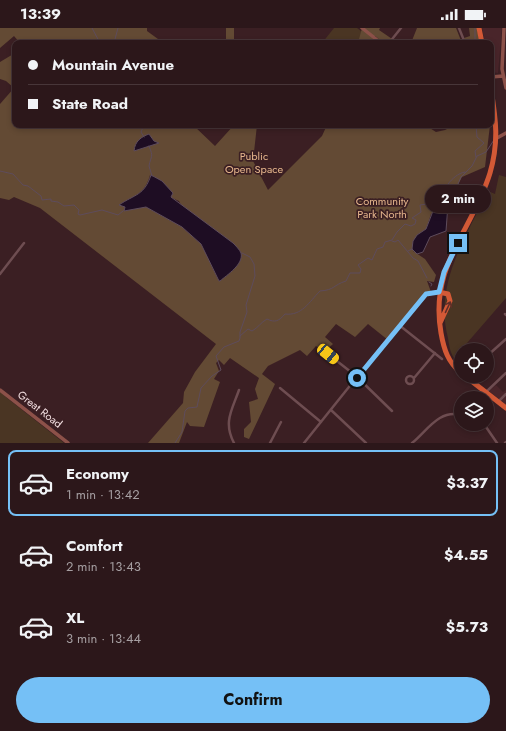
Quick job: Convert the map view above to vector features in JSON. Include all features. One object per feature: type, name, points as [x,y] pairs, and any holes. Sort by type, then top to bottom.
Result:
[{"type":"highway","points":[[479,28],[481,40]]},
{"type":"highway","points":[[454,367],[445,352],[440,328],[439,292],[444,272],[487,182],[497,138],[494,114]]},
{"type":"highway","points":[[439,292],[446,293],[450,301],[441,320],[440,328]]},
{"type":"highway","points":[[473,383],[484,391]]},
{"type":"highway","points":[[494,399],[506,408]]},
{"type":"street","points":[[362,28],[377,40]]},
{"type":"street","points":[[391,40],[401,28]]},
{"type":"street","points":[[459,28],[464,40]]},
{"type":"street","points":[[504,28],[503,76],[506,88]]},
{"type":"street","points":[[494,77],[503,76]]},
{"type":"street","points":[[497,138],[506,133]]},
{"type":"street","points":[[0,274],[24,243]]},
{"type":"street","points":[[304,443],[399,325],[426,294],[439,292]]},
{"type":"street","points":[[399,325],[442,359]]},
{"type":"street","points":[[494,350],[506,339]]},
{"type":"street","points":[[414,378],[435,353]]},
{"type":"street","points":[[328,354],[357,378],[392,411]]},
{"type":"street","points":[[486,391],[506,373]]},
{"type":"street","points":[[280,388],[321,422]]},
{"type":"street","name":"Great Road","points":[[0,390],[68,443]]},
{"type":"street","points":[[234,443],[230,435],[228,420],[239,390]]},
{"type":"street","points":[[498,402],[506,394]]},
{"type":"street","points":[[331,410],[364,442]]},
{"type":"street","points":[[412,443],[439,418],[454,414]]},
{"type":"street","points":[[270,443],[281,422]]},
{"type":"street","points":[[489,431],[498,443]]},
{"type":"shaded area","points":[[334,28],[357,28],[373,40],[324,40]]},
{"type":"shaded area","points":[[482,28],[502,28],[498,73],[494,72],[494,40],[484,40]]},
{"type":"shaded area","points":[[149,134],[154,141],[159,143],[134,151],[139,140]]},
{"type":"shaded area","points":[[151,175],[162,181],[173,193],[171,197],[233,243],[240,250],[241,257],[238,265],[220,281],[201,244],[182,227],[146,207],[124,211],[125,207],[119,205],[142,191]]},
{"type":"shaded area","points":[[499,175],[506,177],[506,298],[467,343],[454,343],[454,358],[450,348],[445,318],[445,299],[448,280],[462,244],[488,191],[495,194]]},
{"type":"shaded area","points":[[448,204],[446,231],[430,237],[423,252],[417,254],[412,249],[413,241],[417,235],[426,229],[433,211]]},
{"type":"shaded area","points":[[496,385],[503,392],[506,390],[506,405],[494,395],[494,391],[489,391]]},
{"type":"shaded area","points":[[0,390],[7,398],[64,443],[0,443]]},
{"type":"green space","points":[[0,28],[147,28],[147,31],[158,39],[17,40],[14,36],[0,48]]},
{"type":"green space","points":[[226,28],[234,28],[234,40],[226,40]]},
{"type":"green space","points":[[362,28],[380,28],[379,30],[394,40],[380,40],[375,36],[373,40],[359,40]]},
{"type":"green space","points":[[417,28],[456,28],[461,40],[412,40]]},
{"type":"green space","points":[[469,28],[477,28],[479,40],[465,40],[464,38],[470,36]]},
{"type":"green space","points":[[12,55],[12,86],[6,81],[0,79],[0,62]]},
{"type":"green space","name":"Community Park North","points":[[12,90],[12,128],[196,128],[215,146],[231,128],[257,128],[253,161],[268,190],[322,136],[326,128],[430,128],[436,132],[449,128],[490,128],[485,167],[462,177],[448,204],[431,214],[426,229],[417,235],[413,251],[425,259],[436,275],[434,282],[427,281],[431,292],[388,340],[368,324],[355,337],[336,324],[325,337],[333,344],[324,352],[316,346],[307,356],[300,350],[268,366],[262,374],[275,384],[249,439],[244,437],[244,429],[251,422],[249,402],[258,399],[255,389],[259,378],[230,358],[224,365],[219,360],[216,363],[219,371],[214,379],[220,382],[204,427],[190,426],[187,422],[179,443],[148,443],[183,403],[184,392],[195,372],[216,344],[40,208],[14,197],[9,200],[0,198],[0,104]],"holes":[[[150,175],[162,182],[173,193],[170,197],[179,201],[220,281],[201,244],[182,227],[146,207],[124,210],[125,207],[122,203],[140,193],[146,186]]]},
{"type":"waterway","points":[[92,28],[98,40]]},
{"type":"waterway","points":[[115,40],[118,28]]},
{"type":"waterway","points":[[475,28],[475,40]]},
{"type":"waterway","points":[[143,128],[141,132],[144,137]]},
{"type":"waterway","points":[[476,128],[477,137],[484,143],[475,151],[476,157]]},
{"type":"waterway","points":[[449,205],[461,177],[472,166],[477,156],[486,152],[494,140]]},
{"type":"waterway","points":[[149,146],[152,155],[149,166],[152,176]]},
{"type":"waterway","points":[[0,171],[13,174],[23,185],[28,186],[41,196],[42,200],[51,199],[51,201],[58,202],[64,206],[74,205],[79,210],[78,214],[80,215],[102,210],[118,215],[123,211]]},
{"type":"waterway","points":[[240,336],[248,329],[252,331],[254,330],[267,319],[277,321],[285,314],[301,311],[320,291],[329,290],[346,281],[350,273],[360,273],[361,269],[358,265],[368,258],[372,260],[377,249],[383,247],[385,242],[392,240],[405,224],[411,226],[415,224],[416,220],[412,218],[421,212],[420,205],[427,204],[438,194],[448,188],[448,184],[455,176],[465,172]]},
{"type":"waterway","points":[[392,241],[395,242],[398,240],[413,258],[418,261],[427,278]]},
{"type":"waterway","points":[[408,251],[412,249]]},
{"type":"waterway","points":[[175,443],[182,432],[185,411],[188,408],[197,407],[201,388],[212,376],[221,370],[216,356],[224,347],[239,341],[240,332],[247,312],[246,305],[255,276],[254,264],[250,257],[242,253]]},
{"type":"waterway","points":[[429,282],[432,284],[431,286]]},
{"type":"route","points":[[357,378],[393,332],[426,294],[430,292],[439,292],[444,272],[458,243]]},
{"type":"park label","name":"Public Open Space","points":[[254,162]]}]
